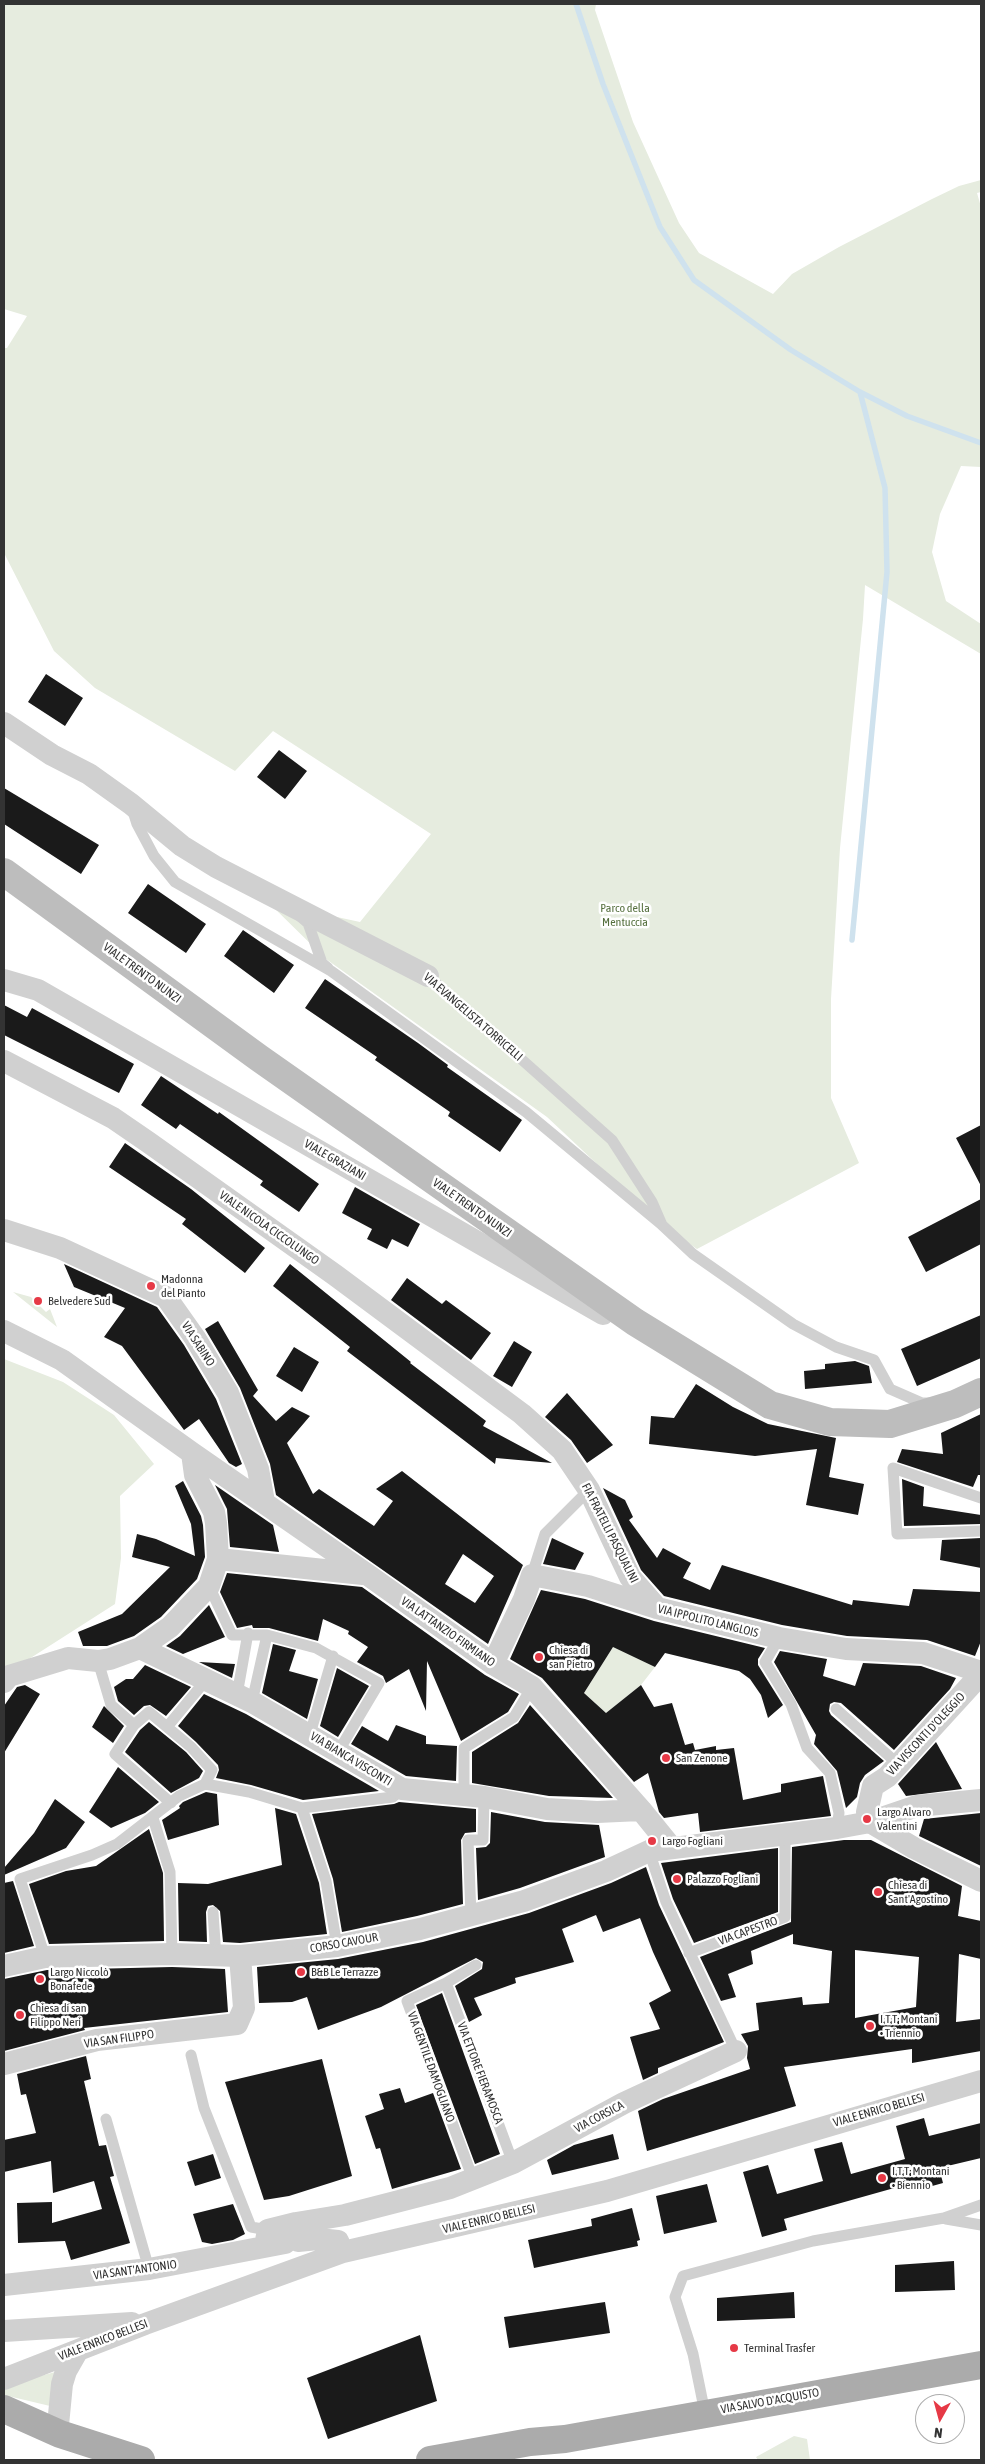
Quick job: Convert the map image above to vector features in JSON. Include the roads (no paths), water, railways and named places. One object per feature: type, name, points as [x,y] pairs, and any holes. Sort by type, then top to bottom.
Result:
[{"type":"main road","name":"VIALE TRENTO NUNZI","points":[[4,872],[259,1058],[635,1322],[770,1405],[830,1422],[890,1424],[955,1404],[981,1392]]},
{"type":"main road","name":"VIA SALVO D'ACQUISTO","points":[[430,2460],[497,2455],[565,2439],[979,2364]]},
{"type":"main road","points":[[4,2408],[58,2425],[132,2457]]},
{"type":"main road","points":[[4,2408],[60,2434],[132,2457]]},
{"type":"main road","points":[[541,2460],[565,2439]]},
{"type":"street","name":"VIA EVANGELISTA TORRICELLI","points":[[4,723],[52,755],[89,774],[131,804],[182,846],[216,867],[428,976]]},
{"type":"street","name":"VIALE GRAZIANI","points":[[4,980],[38,990],[614,1320],[635,1322]]},
{"type":"street","name":"VIALE NICOLA CICCOLUNGO","points":[[4,1061],[113,1118],[335,1274],[522,1414]]},
{"type":"street","name":"VIA SABINO","points":[[4,1230],[60,1248],[166,1297],[195,1338],[228,1393],[258,1469],[264,1502]]},
{"type":"street","name":"VIA LATTANZIO FIRMIANO","points":[[4,1331],[62,1360],[192,1454],[368,1574],[493,1664],[532,1687],[641,1810],[671,1847]]},
{"type":"street","name":"FIA FRATELLI PASQUALINI","points":[[522,1414],[562,1450],[589,1490],[630,1577],[657,1608]]},
{"type":"street","points":[[4,1682],[10,1676],[68,1658],[91,1662],[110,1659],[140,1648],[170,1627],[209,1586],[218,1559],[214,1512],[195,1475],[192,1454]]},
{"type":"street","points":[[218,1559],[368,1574]]},
{"type":"street","points":[[493,1664],[524,1600],[532,1575]]},
{"type":"street","name":"VIA IPPOLITO LANGLOIS","points":[[532,1575],[588,1586],[657,1608],[779,1638],[846,1649],[924,1653],[981,1673]]},
{"type":"street","name":"VIA BIANCA VISCONTI","points":[[140,1648],[310,1734],[402,1789],[474,1796],[547,1809],[597,1812],[641,1810]]},
{"type":"street","name":"VIA VISCONTI D'OLEGGIO","points":[[870,1822],[868,1812],[873,1786],[887,1777],[981,1673]]},
{"type":"street","name":"CORSO CAVOUR","points":[[4,1966],[45,1956],[172,1954],[216,1957],[337,1946],[420,1929],[533,1898],[606,1871],[648,1852],[671,1847],[837,1828],[870,1822],[916,1806],[981,1800]]},
{"type":"street","points":[[870,1822],[914,1848],[981,1881]]},
{"type":"street","name":"VIA SAN FILIPPO","points":[[4,2064],[98,2040],[237,2024],[244,2008],[240,1956]]},
{"type":"street","name":"VIA CORSICA","points":[[279,2240],[377,2208],[450,2188],[513,2163],[624,2103],[736,2050]]},
{"type":"street","name":"VIALE ENRICO BELLESI","points":[[4,2379],[145,2324],[343,2252],[607,2190],[981,2081]]},
{"type":"street","points":[[279,2240],[318,2239],[338,2241],[343,2252]]},
{"type":"street","name":"VIA SANT'ANTONIO","points":[[4,2285],[149,2269],[279,2240]]},
{"type":"street","points":[[4,2331],[117,2322],[145,2324]]},
{"type":"street","points":[[58,2425],[62,2384],[66,2371],[78,2350]]},
{"type":"lane","name":"VIA EVANGELISTA TORRICELLI","points":[[131,804],[137,824],[154,856],[175,882],[331,971],[526,1112],[662,1225],[693,1254],[793,1324],[836,1348],[874,1360],[890,1389],[922,1403],[955,1404]]},
{"type":"lane","points":[[265,892],[292,908],[308,923],[322,962],[331,971]]},
{"type":"lane","name":"VIA EVANGELISTA TORRICELLI","points":[[428,976],[612,1140],[652,1202],[662,1225]]},
{"type":"lane","points":[[981,1498],[925,1477],[893,1468],[897,1534],[981,1531]]},
{"type":"lane","points":[[532,1575],[545,1534],[589,1490]]},
{"type":"lane","points":[[209,1586],[232,1635],[248,1633],[316,1648],[379,1683],[338,1752]]},
{"type":"lane","points":[[244,1699],[248,1633]]},
{"type":"lane","points":[[244,1699],[267,1636]]},
{"type":"lane","points":[[779,1638],[765,1662],[792,1704],[808,1748],[830,1773],[839,1813],[837,1828]]},
{"type":"lane","points":[[310,1734],[333,1656]]},
{"type":"lane","points":[[98,1661],[111,1705],[134,1725]]},
{"type":"lane","points":[[167,1727],[206,1680]]},
{"type":"lane","points":[[471,1915],[468,1840],[483,1840],[464,1748],[514,1717],[532,1687]]},
{"type":"lane","points":[[836,1709],[898,1764]]},
{"type":"lane","points":[[45,1956],[20,1879],[92,1856],[117,1844],[171,1803],[204,1784],[212,1770],[192,1747],[149,1712],[134,1725],[115,1754],[171,1803]]},
{"type":"lane","points":[[204,1784],[249,1792],[302,1808],[393,1797],[402,1789]]},
{"type":"lane","points":[[302,1808],[326,1881],[337,1946]]},
{"type":"lane","points":[[153,1818],[170,1872],[172,1954]]},
{"type":"lane","name":"VIA CAPESTRO","points":[[689,1953],[785,1917],[786,1834]]},
{"type":"lane","name":"VIA CORSICA","points":[[648,1852],[666,1902],[736,2050]]},
{"type":"lane","points":[[213,1912],[216,1957]]},
{"type":"lane","name":"VIA GENTILE DAMOGLIANO","points":[[472,2179],[407,2000],[446,1983],[476,1965]]},
{"type":"lane","name":"VIA ETTORE FIERAMOSCA","points":[[446,1983],[513,2163]]},
{"type":"lane","points":[[191,2055],[204,2108],[251,2227],[279,2240]]},
{"type":"lane","points":[[106,2119],[149,2269]]},
{"type":"lane","points":[[705,2413],[693,2354],[675,2297],[683,2276],[814,2241],[944,2218],[981,2205]]},
{"type":"lane","points":[[944,2218],[981,2225]]},
{"type":"waterway","points":[[576,4],[603,84],[660,227],[694,280],[791,350],[860,392],[907,416],[981,443]]},
{"type":"waterway","points":[[852,940],[887,572],[885,488],[860,392]]},
{"type":"place","name":"Madonna del Pianto","points":[[151,1286]]},
{"type":"place","name":"Belvedere Sud","points":[[38,1301]]},
{"type":"place","name":"Chiesa di san Pietro","points":[[539,1657]]},
{"type":"place","name":"San Zenone","points":[[666,1758]]},
{"type":"place","name":"Largo Alvaro Valentini","points":[[867,1819]]},
{"type":"place","name":"Largo Fogliani","points":[[652,1841]]},
{"type":"place","name":"Palazzo Fogliani","points":[[677,1879]]},
{"type":"place","name":"Chiesa di Sant'Agostino","points":[[878,1892]]},
{"type":"place","name":"B&B Le Terrazze","points":[[301,1972]]},
{"type":"place","name":"Largo Niccolò Bonafede","points":[[40,1979]]},
{"type":"place","name":"Chiesa di san Filippo Neri","points":[[20,2015]]},
{"type":"place","name":"I.T.T. Montani - Triennio","points":[[870,2026]]},
{"type":"place","name":"I.T.T. Montani - Biennio","points":[[882,2178]]},
{"type":"place","name":"Terminal Trasfer","points":[[734,2348]]},
{"type":"park label","name":"Parco della Mentuccia","points":[[625,915]]}]
